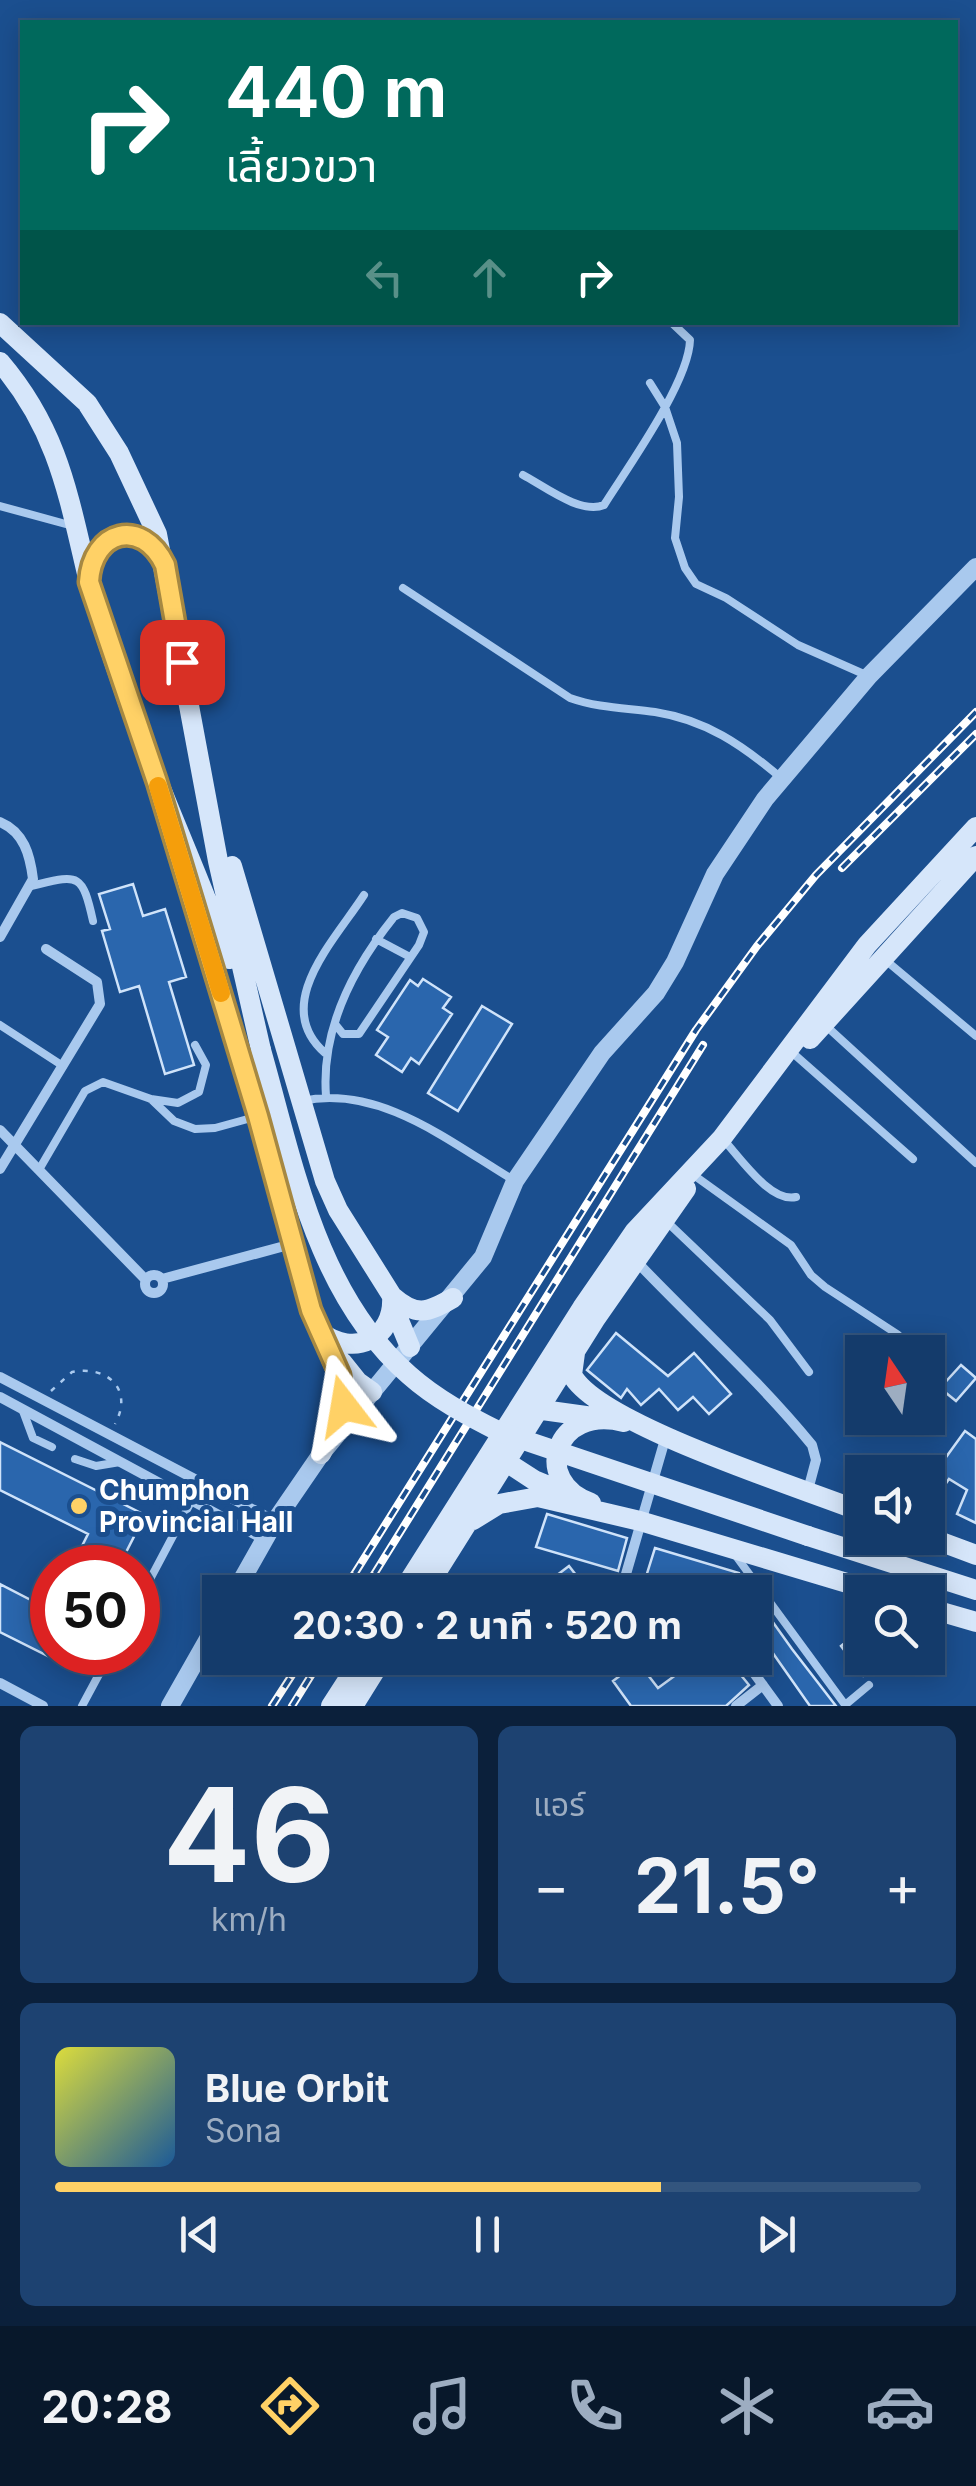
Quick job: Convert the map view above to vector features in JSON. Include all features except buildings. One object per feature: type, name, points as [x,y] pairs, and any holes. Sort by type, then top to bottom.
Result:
[{"type":"main road","points":[[0,323],[72,386],[101,422],[150,516],[165,565],[218,860],[262,1050]]},
{"type":"main road","points":[[0,362],[36,408],[50,434],[78,527],[89,582],[157,782],[258,1116],[292,1244],[345,1394],[344,1406],[320,1454]]},
{"type":"main road","points":[[89,582],[92,559],[98,549],[118,536],[141,538],[151,544],[165,565]]},
{"type":"main road","points":[[202,768],[325,1181],[393,1301],[410,1348]]},
{"type":"main road","points":[[157,782],[190,856],[262,1050],[323,1252],[360,1318],[409,1375],[500,1432],[976,1590]]},
{"type":"main road","points":[[529,1409],[575,1351],[700,1167],[773,1075],[867,945],[973,834]]},
{"type":"main road","points":[[773,1075],[976,856]]},
{"type":"main road","points":[[414,1575],[529,1409],[635,1231],[700,1167]]},
{"type":"main road","points":[[393,1301],[418,1313],[430,1312],[453,1298]]},
{"type":"main road","points":[[325,1336],[347,1346],[374,1339],[388,1323],[393,1301]]},
{"type":"main road","points":[[325,1336],[350,1375],[372,1392]]},
{"type":"main road","points":[[575,1351],[572,1376],[588,1396],[666,1436]]},
{"type":"main road","points":[[529,1409],[595,1417],[666,1436],[845,1505]]},
{"type":"main road","points":[[578,1499],[562,1481],[557,1456],[568,1431],[595,1417]]},
{"type":"main road","points":[[498,1457],[534,1480],[578,1499],[845,1583]]},
{"type":"main road","points":[[435,1575],[465,1526],[498,1457]]},
{"type":"main road","points":[[465,1526],[498,1504],[538,1496],[640,1521]]},
{"type":"main road","points":[[945,1543],[976,1555]]},
{"type":"main road","points":[[945,1613],[976,1622]]},
{"type":"main road","points":[[332,1706],[351,1675]]},
{"type":"main road","points":[[353,1706],[372,1675]]},
{"type":"street","points":[[244,1575],[320,1454],[483,1258],[515,1181],[602,1053],[656,992],[682,946],[714,874],[782,778],[869,676],[976,566]]},
{"type":"street","points":[[0,822],[18,833],[26,847],[31,886],[0,937]]},
{"type":"street","points":[[0,1169],[100,1004],[97,982],[46,949]]},
{"type":"street","points":[[0,1130],[145,1279],[146,1290],[155,1293],[163,1287],[162,1279],[292,1244]]},
{"type":"street","points":[[636,1261],[741,1366],[812,1445],[816,1460],[808,1490]]},
{"type":"street","points":[[0,1377],[275,1521]]},
{"type":"street","points":[[20,1408],[29,1392]]},
{"type":"street","points":[[0,1397],[265,1540]]},
{"type":"street","points":[[625,1575],[666,1436]]},
{"type":"street","points":[[170,1706],[202,1650]]},
{"type":"street","points":[[756,1675],[778,1706]]},
{"type":"street","points":[[0,1683],[42,1706]]},
{"type":"street","points":[[736,1706],[764,1685]]},
{"type":"lane","points":[[523,475],[582,505],[595,508],[604,504],[665,407],[690,353],[690,340],[674,325]]},
{"type":"lane","points":[[650,384],[665,407],[677,443],[679,497],[675,538],[685,568],[696,584],[726,598],[798,646],[869,676]]},
{"type":"lane","points":[[0,506],[78,527]]},
{"type":"lane","points":[[403,588],[570,698],[590,706],[660,713],[711,727],[747,748],[782,778]]},
{"type":"lane","points":[[31,886],[71,876],[79,879],[86,888],[93,920]]},
{"type":"lane","points":[[325,1053],[311,1041],[301,1006],[304,988],[364,895]]},
{"type":"lane","points":[[326,1096],[325,1053],[342,1001],[376,939],[394,917],[402,914],[417,918],[424,932],[359,1034],[343,1034],[335,1024]]},
{"type":"lane","points":[[376,939],[410,957]]},
{"type":"lane","points":[[884,958],[976,1036]]},
{"type":"lane","points":[[824,1024],[976,1163]]},
{"type":"lane","points":[[0,1026],[63,1066]]},
{"type":"lane","points":[[40,1168],[85,1091],[102,1082],[151,1099],[178,1103],[199,1092],[206,1065],[195,1045]]},
{"type":"lane","points":[[795,1055],[913,1159]]},
{"type":"lane","points":[[302,1101],[326,1096],[382,1106],[515,1181]]},
{"type":"lane","points":[[151,1099],[174,1121],[195,1129],[215,1128],[258,1116]]},
{"type":"lane","points":[[722,1138],[779,1194],[796,1197]]},
{"type":"lane","points":[[700,1167],[790,1245],[811,1275],[825,1287],[898,1335]]},
{"type":"lane","points":[[665,1220],[779,1329],[808,1372]]},
{"type":"lane","points":[[20,1408],[32,1438],[52,1447]]},
{"type":"lane","points":[[75,1459],[96,1466],[120,1462]]},
{"type":"lane","points":[[160,1560],[192,1500]]},
{"type":"lane","points":[[731,1549],[845,1705],[870,1686]]},
{"type":"lane","points":[[82,1706],[99,1675]]},
{"type":"path","points":[[45,1401],[56,1383],[72,1372],[104,1372],[116,1382],[122,1406],[109,1434]]},
{"type":"railway","points":[[354,1575],[696,1030],[757,946],[816,875],[976,712]]},
{"type":"railway","points":[[842,868],[976,734]]},
{"type":"railway","points":[[374,1575],[703,1045]]},
{"type":"railway","points":[[272,1706],[292,1675]]},
{"type":"railway","points":[[292,1706],[311,1675]]},
{"type":"slow traffic","points":[[158,786],[221,993]]},
{"type":"place","name":"Chumphon Provincial Hall","points":[[79,1506]]},
{"type":"route","points":[[182,662],[165,565],[159,552],[130,535],[108,541],[92,559],[89,582],[157,782],[258,1116],[311,1310],[340,1375],[344,1406]]}]
